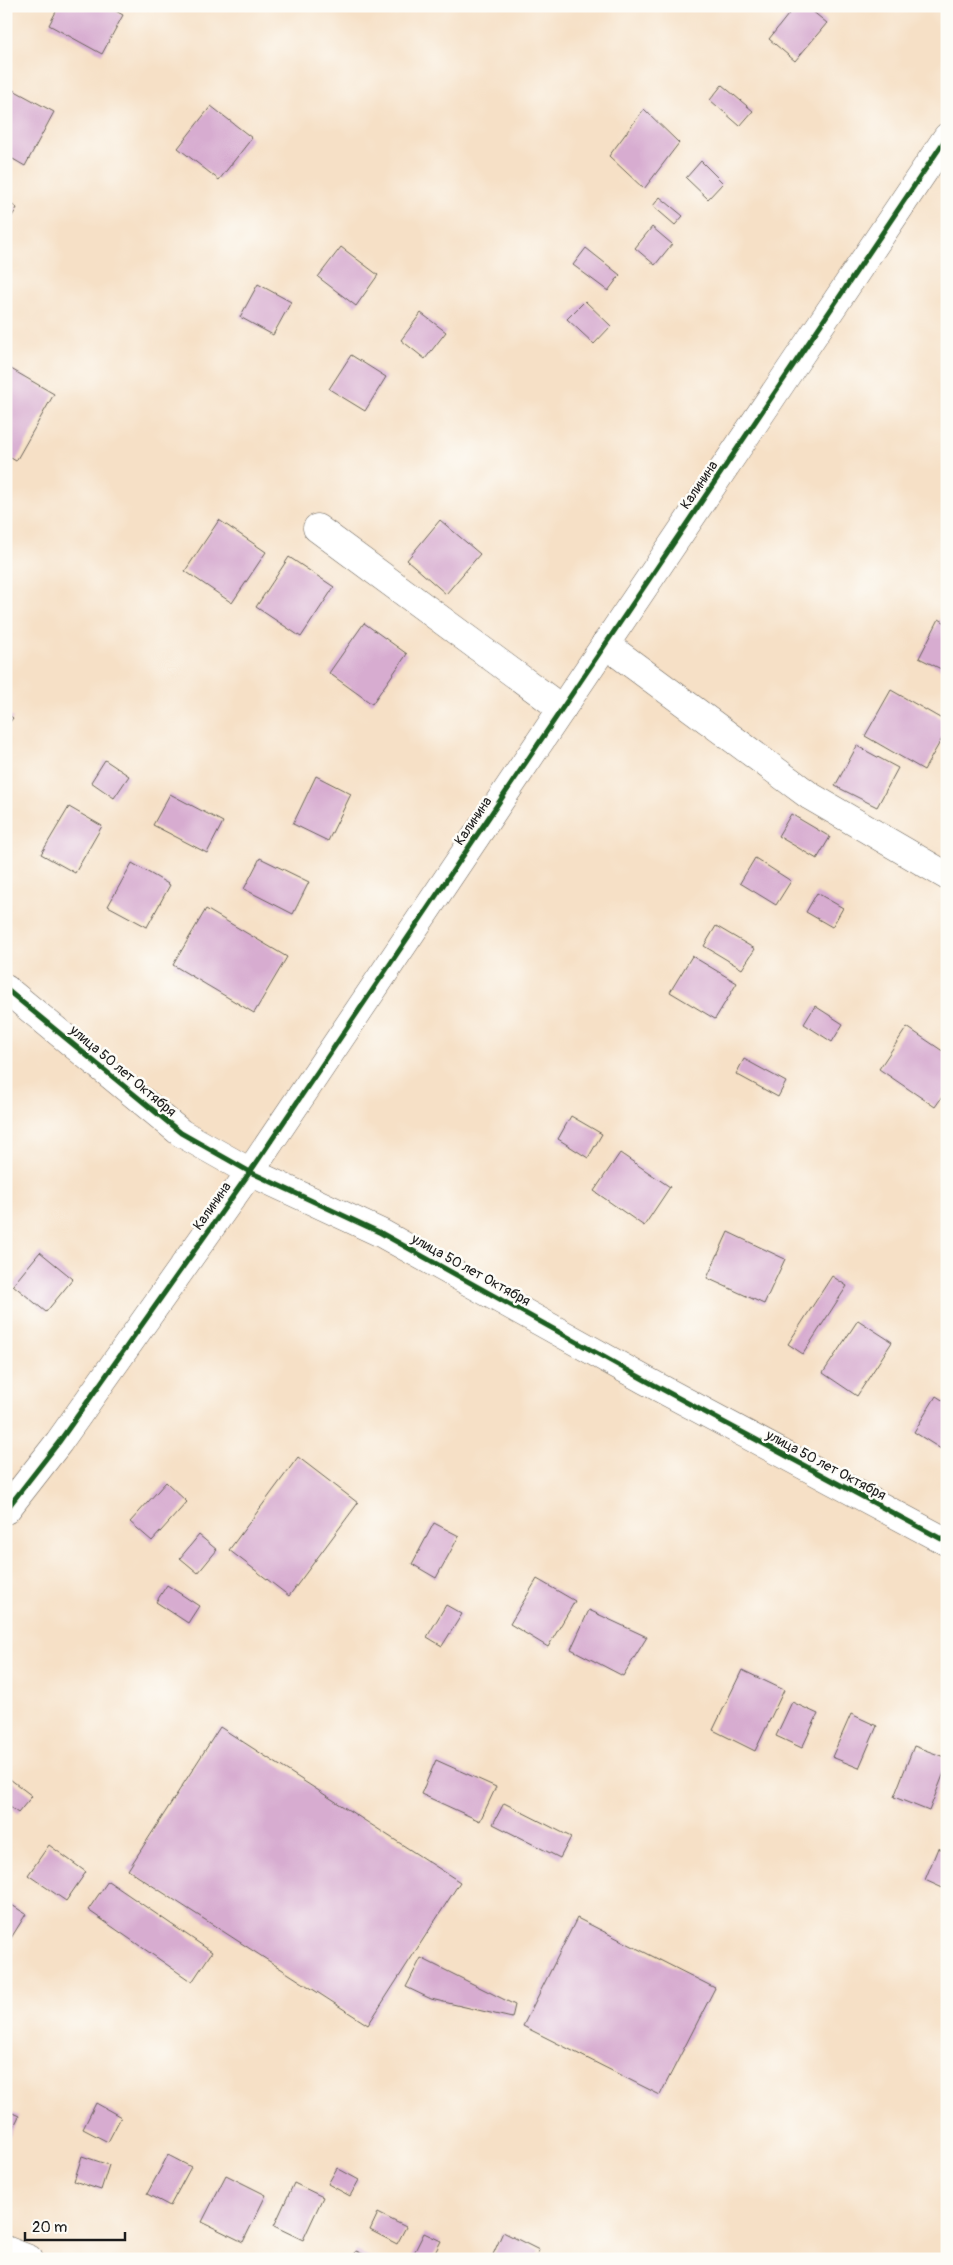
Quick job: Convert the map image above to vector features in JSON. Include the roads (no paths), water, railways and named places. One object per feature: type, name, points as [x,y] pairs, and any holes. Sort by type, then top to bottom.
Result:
[{"type":"street","name":"Калинина","points":[[6,1510],[59,1442],[250,1172],[947,137]]},
{"type":"street","points":[[317,528],[562,709]]},
{"type":"street","points":[[605,644],[810,796],[947,876]]},
{"type":"street","name":"улица 50 лет Октября","points":[[6,989],[181,1133],[250,1172],[381,1233],[646,1380],[947,1542]]},
{"type":"street","points":[[6,2250],[29,2259]]}]
